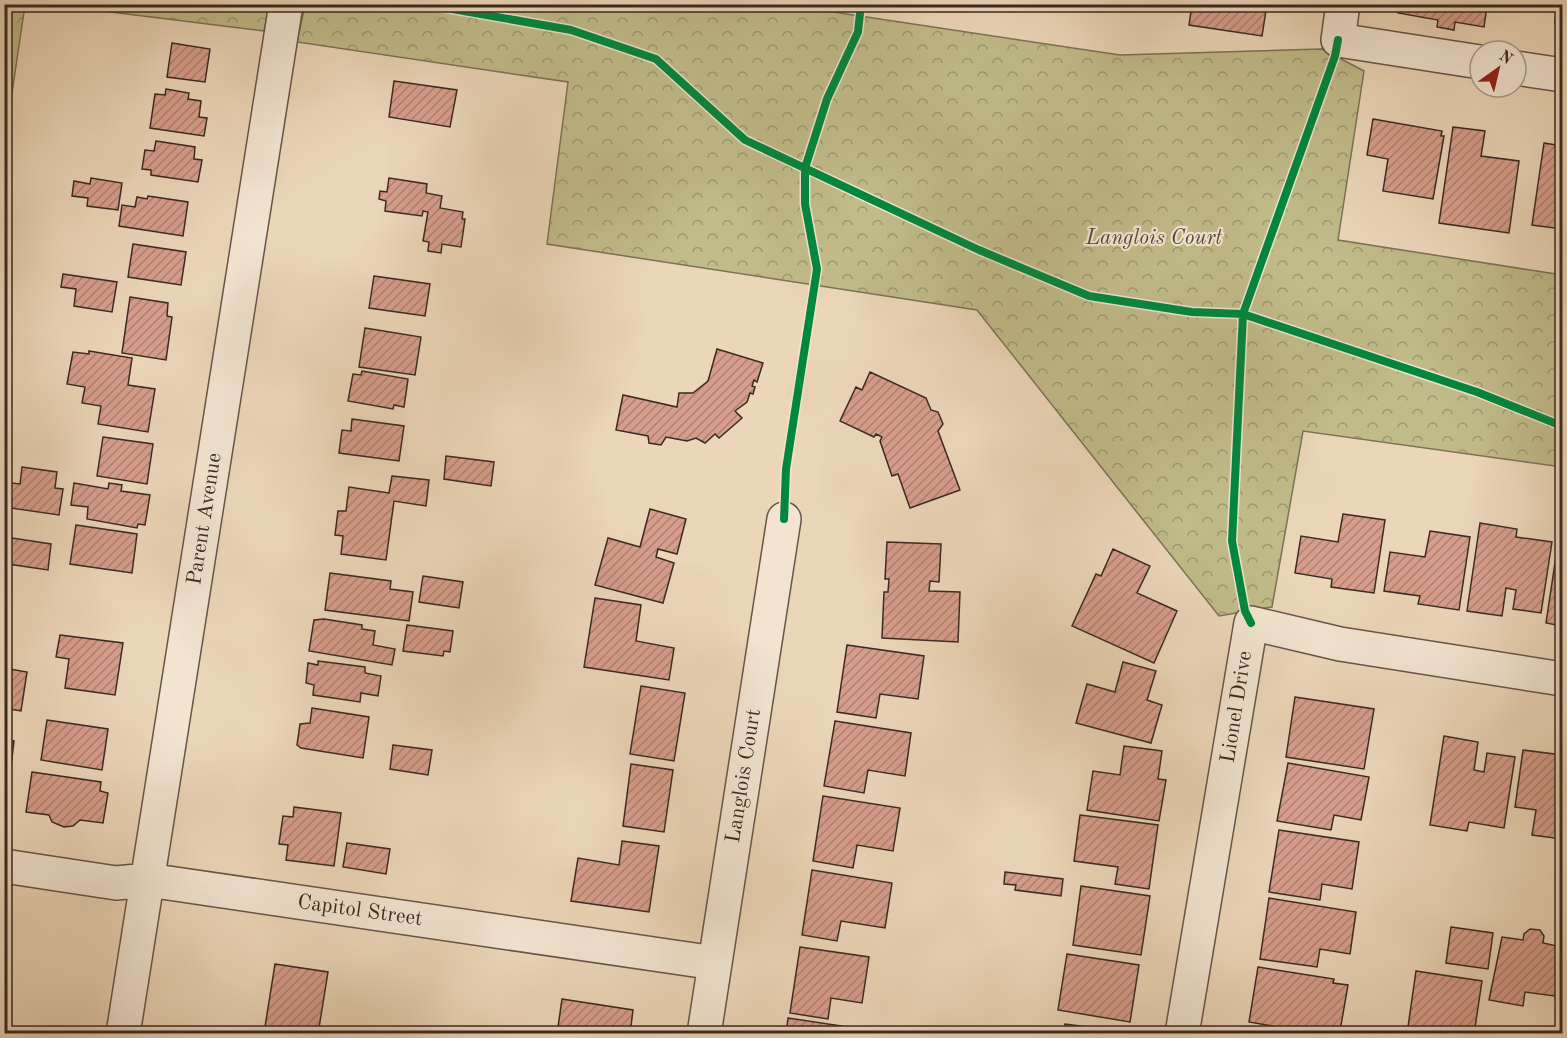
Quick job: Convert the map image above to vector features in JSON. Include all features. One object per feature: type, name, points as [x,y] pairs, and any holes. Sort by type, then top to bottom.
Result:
[{"type":"street","name":"Parent Avenue","points":[[123,1034],[286,4]]},
{"type":"street","points":[[1343,4],[1338,40],[1468,60]]},
{"type":"street","points":[[1528,70],[1563,75]]},
{"type":"street","name":"Langlois Court","points":[[704,1034],[784,519]]},
{"type":"street","name":"Lionel Drive","points":[[1182,1034],[1251,623],[1340,644],[1563,679]]},
{"type":"street","name":"Capitol Street","points":[[4,866],[116,883],[148,880],[715,963]]},
{"type":"green space","name":"Langlois Court","points":[[780,4],[1120,55],[1322,49],[1364,71],[1338,240],[1562,275],[1562,467],[1303,431],[1272,607],[1219,616],[977,310],[547,244],[568,82],[297,42],[305,5]]},
{"type":"green space","points":[[4,5],[25,5],[5,140]]},
{"type":"green space","points":[[54,5],[270,5],[264,31]]},
{"type":"building","points":[[1192,4],[1267,4],[1262,36],[1189,25]]},
{"type":"building","points":[[1399,4],[1503,4],[1502,9],[1487,6],[1484,27],[1455,22],[1454,30],[1437,27],[1438,20],[1398,13]]},
{"type":"building","points":[[1557,4],[1562,4],[1562,25],[1555,23]]},
{"type":"building","points":[[172,43],[210,49],[205,82],[167,77]]},
{"type":"building","points":[[394,81],[457,90],[450,127],[389,117]]},
{"type":"building","points":[[166,89],[189,93],[188,99],[201,101],[199,117],[207,118],[204,136],[150,128],[155,94],[165,95]]},
{"type":"building","points":[[1373,119],[1442,131],[1441,136],[1444,136],[1433,199],[1383,191],[1388,159],[1367,155]]},
{"type":"building","points":[[1453,127],[1485,131],[1481,156],[1519,161],[1509,233],[1439,223]]},
{"type":"building","points":[[156,141],[195,147],[194,159],[202,160],[198,182],[151,175],[151,170],[142,169],[145,150],[154,151]]},
{"type":"building","points":[[1544,143],[1562,146],[1562,229],[1532,225]]},
{"type":"building","points":[[91,178],[122,183],[118,210],[87,206],[88,198],[72,196],[74,181],[90,184]]},
{"type":"building","points":[[389,178],[427,184],[426,193],[442,196],[440,208],[463,212],[462,219],[465,219],[461,247],[442,244],[441,253],[428,251],[429,242],[423,241],[428,212],[423,211],[422,216],[385,211],[386,201],[379,199],[380,191],[387,192]]},
{"type":"building","points":[[148,196],[188,202],[183,236],[119,226],[122,205],[135,207],[137,197],[147,199]]},
{"type":"building","points":[[133,244],[186,252],[181,285],[128,277]]},
{"type":"building","points":[[63,274],[117,282],[112,312],[74,306],[76,289],[61,287]]},
{"type":"building","points":[[374,276],[430,284],[425,316],[369,308]]},
{"type":"building","points":[[130,297],[168,303],[167,316],[172,317],[166,360],[122,353]]},
{"type":"building","points":[[365,328],[421,337],[415,375],[359,367]]},
{"type":"building","points":[[717,349],[763,363],[757,382],[754,380],[752,386],[755,387],[753,394],[750,393],[747,402],[735,411],[742,418],[719,438],[715,434],[705,443],[696,438],[687,441],[666,437],[661,445],[649,443],[648,436],[616,430],[623,395],[677,407],[679,393],[693,393],[708,381]]},
{"type":"building","points":[[89,351],[132,358],[128,385],[155,389],[148,432],[98,424],[101,406],[82,403],[85,387],[67,384],[73,352],[89,354]]},
{"type":"building","points":[[362,371],[408,379],[404,407],[394,405],[393,409],[348,401],[353,374],[361,375]]},
{"type":"building","points":[[870,372],[926,398],[931,410],[938,412],[943,424],[938,431],[960,490],[910,508],[898,474],[892,476],[880,441],[882,437],[876,434],[874,437],[840,421],[856,387],[862,390]]},
{"type":"building","points":[[352,419],[404,426],[399,461],[339,453],[342,430],[351,431]]},
{"type":"building","points":[[103,437],[153,444],[147,484],[97,476]]},
{"type":"building","points":[[446,456],[494,462],[491,486],[444,479]]},
{"type":"building","points":[[22,467],[57,472],[55,488],[63,489],[59,515],[4,507],[4,482],[20,484]]},
{"type":"building","points":[[392,476],[429,480],[426,506],[394,501],[386,560],[341,554],[343,536],[335,535],[338,511],[346,511],[349,487],[389,493]]},
{"type":"building","points":[[74,483],[108,489],[109,483],[122,485],[121,491],[150,495],[145,525],[138,524],[137,528],[87,519],[88,507],[71,505]]},
{"type":"building","points":[[650,509],[686,519],[677,554],[658,549],[656,557],[674,563],[663,603],[595,585],[608,538],[640,547]]},
{"type":"building","points":[[4,511],[10,511],[4,548]]},
{"type":"building","points":[[1343,514],[1385,520],[1374,593],[1331,587],[1332,579],[1295,573],[1301,536],[1338,542]]},
{"type":"building","points":[[1480,523],[1517,529],[1516,537],[1552,542],[1541,613],[1513,609],[1516,590],[1506,588],[1502,616],[1467,611]]},
{"type":"building","points":[[76,525],[137,534],[132,573],[70,564]]},
{"type":"building","points":[[1430,531],[1470,537],[1459,610],[1418,604],[1420,596],[1384,591],[1390,552],[1425,557]]},
{"type":"building","points":[[12,538],[51,544],[48,570],[8,564]]},
{"type":"building","points":[[887,542],[941,544],[939,582],[930,581],[929,591],[960,592],[958,642],[882,638],[884,592],[888,592],[889,579],[885,579]]},
{"type":"building","points":[[1558,543],[1562,544],[1562,626],[1546,623]]},
{"type":"building","points":[[1113,549],[1150,566],[1137,593],[1177,611],[1154,663],[1072,626],[1096,574],[1101,576]]},
{"type":"building","points":[[330,573],[391,581],[390,589],[413,592],[409,621],[325,610]]},
{"type":"building","points":[[423,576],[463,582],[459,608],[419,602]]},
{"type":"building","points":[[595,598],[641,605],[636,641],[674,648],[669,680],[584,667]]},
{"type":"building","points":[[324,619],[362,625],[362,629],[375,631],[373,645],[395,649],[392,665],[309,651],[314,620]]},
{"type":"building","points":[[407,625],[453,631],[450,652],[444,651],[443,656],[403,651]]},
{"type":"building","points":[[60,635],[123,643],[115,695],[65,688],[69,659],[56,657]]},
{"type":"building","points":[[847,645],[924,656],[918,699],[880,694],[876,718],[837,712]]},
{"type":"building","points":[[318,661],[365,667],[365,673],[381,676],[378,696],[361,693],[360,702],[313,695],[314,685],[306,683],[308,663],[318,665]]},
{"type":"building","points":[[1123,662],[1156,671],[1147,700],[1162,705],[1151,743],[1076,723],[1087,684],[1115,692]]},
{"type":"building","points":[[4,668],[27,672],[21,711],[4,708]]},
{"type":"building","points":[[641,686],[685,693],[674,761],[630,754]]},
{"type":"building","points":[[1295,697],[1374,709],[1364,769],[1286,757]]},
{"type":"building","points":[[312,708],[369,717],[363,758],[301,748],[297,745],[300,724],[310,723]]},
{"type":"building","points":[[47,720],[108,729],[102,770],[41,760]]},
{"type":"building","points":[[835,721],[911,733],[905,776],[868,770],[864,793],[824,786]]},
{"type":"building","points":[[1444,736],[1478,742],[1474,770],[1484,772],[1487,753],[1515,757],[1504,828],[1469,822],[1467,831],[1430,825]]},
{"type":"building","points":[[4,740],[14,741],[11,766],[4,766]]},
{"type":"building","points":[[393,745],[432,750],[428,775],[390,769]]},
{"type":"building","points":[[1124,746],[1162,751],[1158,779],[1166,780],[1159,821],[1087,810],[1093,771],[1120,775]]},
{"type":"building","points":[[1523,750],[1562,755],[1562,839],[1532,835],[1536,810],[1515,807]]},
{"type":"building","points":[[1288,763],[1369,777],[1361,820],[1334,815],[1331,830],[1277,821]]},
{"type":"building","points":[[631,764],[673,770],[664,832],[623,826]]},
{"type":"building","points":[[4,768],[10,769],[4,803]]},
{"type":"building","points":[[32,772],[101,782],[100,791],[108,793],[103,823],[80,820],[73,826],[64,827],[52,822],[49,815],[26,812]]},
{"type":"building","points":[[823,796],[900,808],[893,851],[857,845],[853,868],[813,861]]},
{"type":"building","points":[[294,807],[341,813],[334,866],[286,860],[288,845],[279,844],[283,816],[293,817]]},
{"type":"building","points":[[1080,815],[1158,825],[1149,889],[1115,884],[1118,867],[1074,861]]},
{"type":"building","points":[[1279,830],[1359,842],[1352,889],[1322,884],[1320,900],[1269,892]]},
{"type":"building","points":[[622,841],[659,846],[649,912],[571,901],[578,858],[619,865]]},
{"type":"building","points":[[347,843],[390,849],[386,874],[343,867]]},
{"type":"building","points":[[812,870],[892,883],[885,928],[841,921],[837,941],[802,935]]},
{"type":"building","points":[[1005,872],[1063,879],[1061,896],[1015,890],[1016,885],[1004,884]]},
{"type":"building","points":[[1081,886],[1150,896],[1141,955],[1073,945]]},
{"type":"building","points":[[1269,898],[1356,912],[1350,954],[1320,949],[1317,967],[1260,959]]},
{"type":"building","points":[[1451,927],[1493,933],[1488,969],[1446,963]]},
{"type":"building","points":[[1530,929],[1540,930],[1544,936],[1543,943],[1557,946],[1556,954],[1562,955],[1562,997],[1525,992],[1523,1006],[1489,1000],[1502,937],[1523,940],[1524,934]]},
{"type":"building","points":[[800,947],[869,957],[862,1003],[831,998],[828,1019],[790,1013]]},
{"type":"building","points":[[1067,954],[1139,965],[1130,1022],[1058,1010]]},
{"type":"building","points":[[275,964],[328,972],[318,1034],[269,1034],[270,1028],[265,1027]]},
{"type":"building","points":[[1258,967],[1334,979],[1333,983],[1348,985],[1340,1031],[1326,1029],[1326,1034],[1318,1034],[1249,1022]]},
{"type":"building","points":[[1416,971],[1482,981],[1474,1034],[1407,1034]]},
{"type":"building","points":[[562,999],[633,1010],[630,1034],[557,1034]]},
{"type":"building","points":[[788,1018],[842,1026],[840,1034],[786,1034]]},
{"type":"building","points":[[1065,1024],[1132,1033],[1132,1034],[1063,1034]]},
{"type":"cycle path","points":[[424,4],[571,30],[656,59],[745,140],[979,250],[1089,296],[1192,312],[1243,314],[1477,392],[1562,426]]},
{"type":"cycle path","points":[[784,519],[786,469],[817,269],[805,204],[805,168],[827,99],[858,32],[861,4]]},
{"type":"cycle path","points":[[1251,623],[1245,611],[1232,541],[1243,314],[1335,56],[1338,40]]}]
